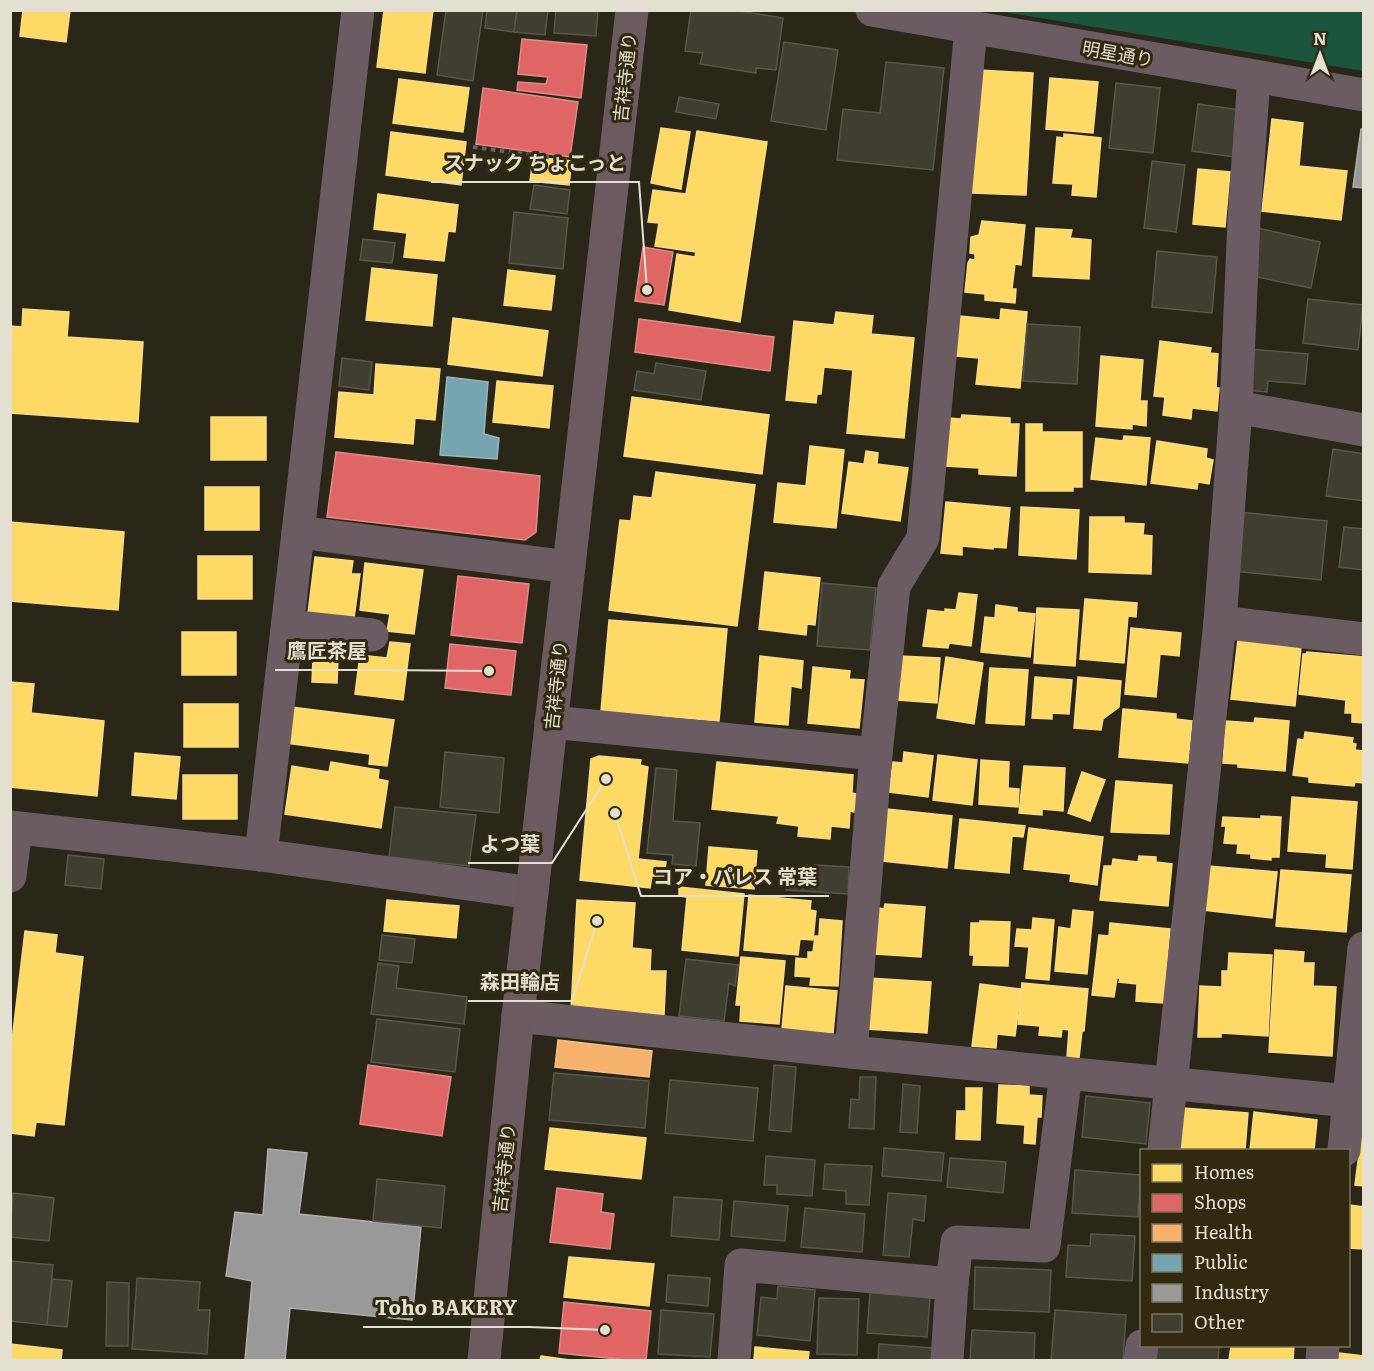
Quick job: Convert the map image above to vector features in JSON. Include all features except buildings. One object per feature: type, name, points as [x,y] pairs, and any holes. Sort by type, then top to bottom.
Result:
[{"type":"main road","name":"吉祥寺通り","points":[[484,1360],[531,893],[632,10]]},
{"type":"street","points":[[261,855],[358,10]]},
{"type":"street","name":"明星通り","points":[[872,10],[1364,95]]},
{"type":"street","points":[[850,1052],[876,754],[894,586],[923,538],[971,28]]},
{"type":"street","points":[[1164,1149],[1220,622],[1236,407],[1244,219],[1254,77]]},
{"type":"street","points":[[1236,407],[1364,430]]},
{"type":"street","points":[[298,531],[569,567]]},
{"type":"street","points":[[1220,622],[1364,639]]},
{"type":"street","points":[[288,626],[372,635]]},
{"type":"street","points":[[551,722],[876,754]]},
{"type":"street","points":[[10,876],[13,827],[261,855],[531,893]]},
{"type":"street","points":[[1344,1149],[1364,948]]},
{"type":"street","points":[[518,1016],[850,1052],[1349,1101]]},
{"type":"street","points":[[946,1360],[957,1242],[1044,1246],[1066,1073]]},
{"type":"street","points":[[734,1360],[741,1266],[952,1284]]},
{"type":"path","points":[[473,147],[577,161]]},
{"type":"green space","points":[[997,11],[1363,11],[1363,71]]},
{"type":"place","name":"スナック ちょこっと","points":[[647,290]]},
{"type":"place","name":"鷹匠茶屋","points":[[489,671]]},
{"type":"place","name":"よつ葉","points":[[606,779]]},
{"type":"place","name":"コア・パレス 常葉","points":[[615,813]]},
{"type":"place","name":"森田輪店","points":[[597,921]]},
{"type":"place","name":"Toho BAKERY","points":[[605,1330]]}]
